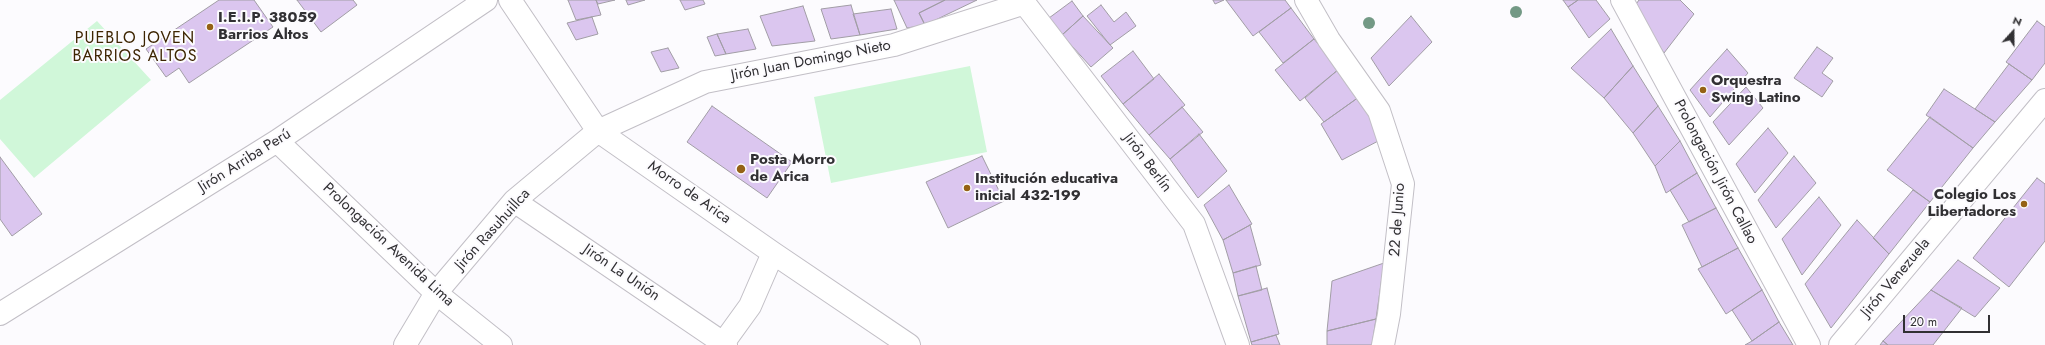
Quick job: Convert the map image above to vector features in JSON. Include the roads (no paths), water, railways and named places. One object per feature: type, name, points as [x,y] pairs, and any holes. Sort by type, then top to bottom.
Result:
[{"type":"street","name":"Jirón Arriba Perú","points":[[0,314],[277,141],[486,0]]},
{"type":"street","name":"Morro de Arica","points":[[510,0],[598,131],[773,253],[909,345]]},
{"type":"street","name":"22 de Junio","points":[[1306,0],[1329,40],[1378,111],[1403,184],[1389,314],[1383,345]]},
{"type":"street","name":"Prolongación Jirón Callao","points":[[1622,0],[1809,345]]},
{"type":"street","name":"Jirón Juan Domingo Nieto","points":[[598,131],[706,82],[894,45],[1024,1]]},
{"type":"street","name":"Jirón Berlín","points":[[1024,1],[1194,224],[1238,345]]},
{"type":"street","name":"Jirón Venezuela","points":[[1840,345],[2045,100]]},
{"type":"street","name":"Jirón Rasuhuillca","points":[[405,345],[436,293],[514,201],[598,131]]},
{"type":"street","name":"Prolongación Avenida Lima","points":[[277,141],[436,293],[501,345]]},
{"type":"street","name":"Jirón La Unión","points":[[514,201],[725,344]]},
{"type":"street","points":[[725,344],[750,306],[773,253]]},
{"type":"place","name":"I.E.I.P. 38059 Barrios Altos","points":[[210,27]]},
{"type":"place","name":"Orquestra Swing Latino","points":[[1703,90]]},
{"type":"place","name":"Posta Morro de Arica","points":[[741,169]]},
{"type":"place","name":"Institución educativa inicial 432-199","points":[[967,188]]},
{"type":"place","name":"Colegio Los Libertadores","points":[[2024,204]]},
{"type":"district","name":"PUEBLO JOVEN BARRIOS ALTOS","points":[[135,48]]}]
